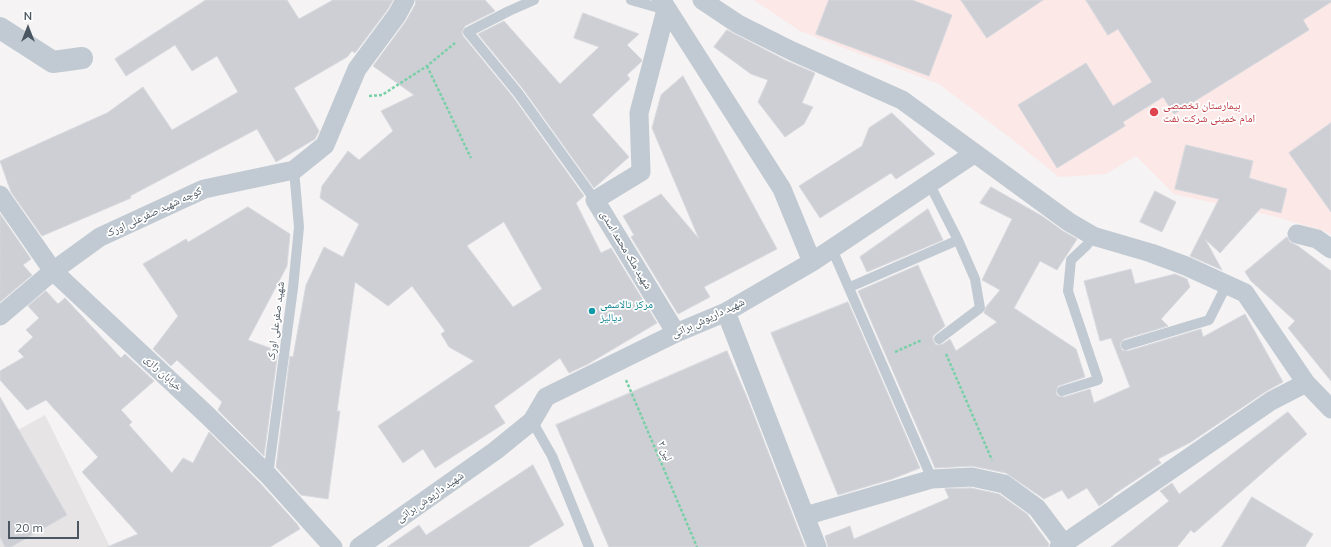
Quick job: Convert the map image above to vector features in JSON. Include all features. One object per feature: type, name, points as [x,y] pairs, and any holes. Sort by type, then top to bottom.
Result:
[{"type":"street","name":"کوچه شهید صفرعلی اورک","points":[[0,316],[53,272],[100,237],[204,189],[294,170],[325,145],[357,69],[397,15],[405,0]]},
{"type":"street","points":[[702,0],[738,24],[792,51],[902,100],[1070,222],[1093,236],[1151,253],[1186,266],[1227,284],[1245,294],[1306,382],[1331,409]]},
{"type":"street","name":"شهید ملک محمد اسدی","points":[[663,3],[639,113],[641,172],[595,200],[676,333]]},
{"type":"street","points":[[663,3],[782,190],[812,262]]},
{"type":"street","points":[[0,28],[52,62],[82,58]]},
{"type":"street","name":"شهید داریوش براتی","points":[[360,547],[495,451],[532,421],[546,397],[676,333],[726,312],[812,262],[975,153]]},
{"type":"street","name":"خیابان رازی","points":[[0,195],[53,272],[207,415],[268,475],[333,547]]},
{"type":"street","points":[[1297,234],[1317,238],[1331,248]]},
{"type":"street","points":[[726,312],[818,547]]},
{"type":"street","points":[[805,516],[932,479],[972,478],[1004,484],[1037,508],[1062,546],[1271,401],[1306,382]]},
{"type":"lane","points":[[534,0],[468,32],[518,93],[595,200]]},
{"type":"lane","points":[[631,0],[663,3]]},
{"type":"lane","name":"شهید صفرعلی اورک","points":[[268,475],[293,288],[299,227],[294,170]]},
{"type":"lane","points":[[929,183],[958,240],[975,279],[980,308],[939,339]]},
{"type":"lane","points":[[1062,391],[1098,380],[1068,292],[1072,260],[1087,245],[1093,236]]},
{"type":"lane","points":[[850,287],[958,240]]},
{"type":"lane","points":[[832,249],[850,287],[932,479]]},
{"type":"lane","points":[[1126,345],[1209,320],[1227,284]]},
{"type":"lane","points":[[532,421],[552,456],[589,547]]},
{"type":"path","points":[[346,98],[382,95],[427,66],[468,32]]},
{"type":"path","points":[[427,66],[471,158]]},
{"type":"path","points":[[880,359],[933,335],[939,339],[1004,484]]},
{"type":"path","name":"لين ۲","points":[[618,361],[697,547]]},
{"type":"shaded area","name":"بیمارستان تخصصی امام خمینی شرکت نفت","points":[[754,0],[1331,0],[1331,235],[1324,231],[1277,217],[1174,194],[1136,156],[1106,174],[1059,177],[939,84],[800,31]]},
{"type":"shaded area","points":[[45,415],[110,547],[0,547],[0,440]]},
{"type":"building","points":[[206,0],[287,0],[299,19],[333,0],[393,0],[355,53],[352,51],[347,57],[294,88],[319,131],[315,139],[276,162],[257,129],[130,196],[131,198],[42,236],[11,192],[0,161],[107,113],[143,87],[172,130],[238,92],[217,56],[192,71],[175,45],[126,76],[115,59]]},
{"type":"building","points":[[416,0],[485,0],[495,11],[465,26],[462,32],[463,36],[513,97],[584,196],[576,203],[601,253],[611,248],[657,323],[588,364],[569,373],[560,358],[494,406],[505,423],[435,468],[423,449],[403,463],[378,426],[474,361],[449,347],[441,334],[445,331],[412,286],[388,306],[355,282],[337,411],[340,411],[328,499],[301,495],[276,467],[290,356],[293,357],[306,285],[324,247],[343,257],[359,224],[320,198],[322,186],[348,151],[359,160],[393,131],[381,111],[414,95],[373,66],[406,21],[415,5]],"holes":[[[504,222],[542,289],[513,307],[467,246]]]},
{"type":"building","points":[[829,0],[912,0],[952,15],[929,76],[816,34]]},
{"type":"building","points":[[961,0],[1043,0],[987,38]]},
{"type":"building","points":[[1086,0],[1331,0],[1331,2],[1303,20],[1309,30],[1174,114],[1163,97],[1123,122],[1125,126],[1057,168],[1018,105],[1086,63],[1113,106],[1152,82],[1118,29],[1108,35]]},
{"type":"building","points":[[583,13],[639,34],[627,45],[642,60],[627,75],[630,79],[592,115],[629,157],[594,188],[523,89],[478,34],[504,21],[560,84],[599,47],[574,38]]},
{"type":"building","points":[[727,30],[787,61],[815,73],[802,103],[813,107],[804,124],[785,137],[758,102],[768,80],[751,74],[714,47]]},
{"type":"building","points":[[683,76],[777,249],[704,287],[710,297],[678,314],[631,237],[634,235],[623,216],[661,194],[699,239],[652,128],[661,95]]},
{"type":"building","points":[[892,113],[935,154],[896,179],[891,173],[820,218],[799,186],[862,146],[869,128]]},
{"type":"building","points":[[1331,123],[1331,212],[1289,153]]},
{"type":"building","points":[[1186,145],[1253,161],[1249,178],[1287,189],[1281,213],[1261,208],[1220,253],[1205,239],[1222,270],[1190,256],[1219,199],[1175,189]]},
{"type":"building","points":[[991,187],[1042,216],[1077,239],[1057,270],[1040,261],[1014,308],[1076,349],[1085,377],[1058,386],[1056,393],[1058,396],[1064,397],[1090,389],[1094,403],[1130,387],[1111,338],[1100,341],[1084,281],[1131,269],[1135,284],[1175,274],[1187,279],[1190,287],[1161,319],[1168,326],[1124,339],[1120,344],[1122,350],[1128,351],[1201,329],[1203,337],[1245,314],[1283,382],[1265,392],[1191,442],[1158,459],[1161,463],[1099,506],[1087,488],[1068,499],[1062,490],[1044,499],[1006,473],[972,466],[935,468],[858,291],[918,265],[945,326],[933,336],[933,340],[936,345],[943,344],[950,339],[956,351],[997,322],[984,313],[986,307],[1000,290],[982,280],[1012,219],[980,203]]},
{"type":"building","points":[[1155,191],[1176,202],[1162,232],[1140,222]]},
{"type":"building","points":[[248,207],[290,234],[287,266],[248,340],[278,351],[264,456],[218,410],[222,402],[177,360],[171,366],[153,349],[178,316],[143,264],[186,239],[188,242]]},
{"type":"building","points":[[928,209],[943,240],[867,272],[860,257]]},
{"type":"building","points":[[0,214],[31,259],[23,265],[32,275],[0,302]]},
{"type":"building","points":[[1287,237],[1290,242],[1298,246],[1331,271],[1331,381],[1288,328],[1295,321],[1251,281],[1245,272]]},
{"type":"building","points":[[46,291],[58,304],[65,298],[121,358],[125,354],[154,381],[121,410],[132,422],[129,425],[172,473],[183,458],[193,463],[209,432],[260,483],[300,529],[270,547],[107,547],[138,534],[82,472],[98,457],[46,400],[27,410],[0,380],[0,371],[24,357],[18,351],[33,337],[26,330],[39,318],[28,306]]},
{"type":"building","points":[[848,302],[920,468],[892,479],[838,495],[771,333]]},
{"type":"building","points":[[727,351],[748,400],[805,547],[609,547],[556,425]]},
{"type":"building","points":[[0,397],[67,515],[11,547],[5,547],[0,537]]},
{"type":"building","points":[[1288,412],[1307,434],[1194,533],[1191,530],[1177,547],[1111,547],[1169,501],[1160,491],[1172,483],[1179,494]]},
{"type":"building","points":[[533,465],[564,525],[528,547],[387,547],[419,525],[426,535]]},
{"type":"building","points":[[971,488],[999,494],[1027,514],[1049,544],[1048,547],[828,547],[825,536],[850,526],[854,539],[949,498],[945,489]]},
{"type":"building","points":[[1252,497],[1313,534],[1305,547],[1222,547]]},
{"type":"place","name":"بیمارستان تخصصی امام خمینی شرکت نفت","points":[[1154,112]]},
{"type":"place","name":"مرکز تالاسمی دیالیز","points":[[592,311]]}]
